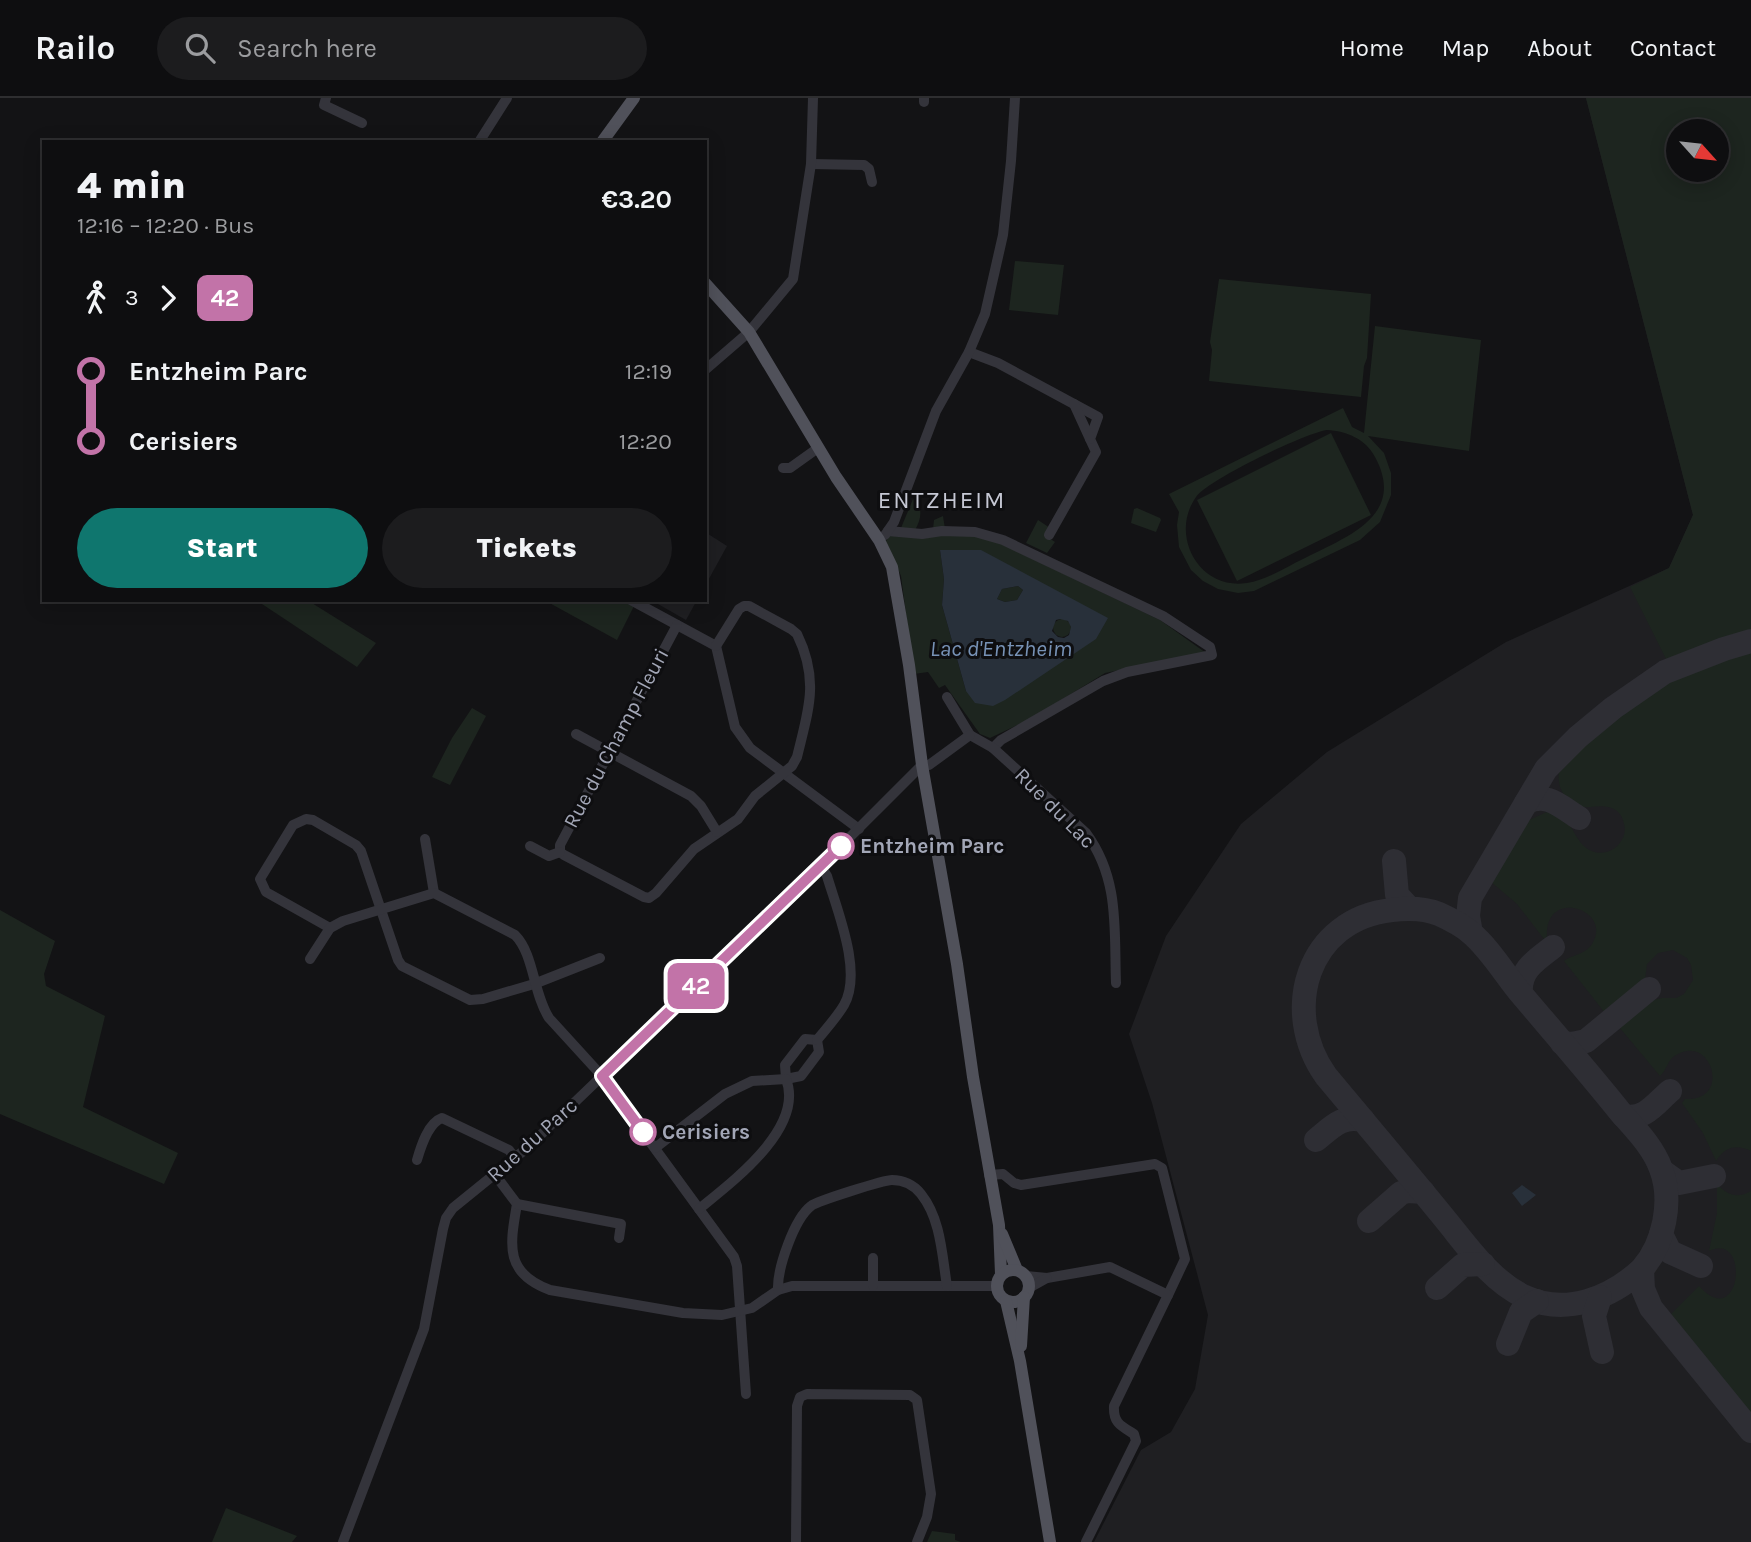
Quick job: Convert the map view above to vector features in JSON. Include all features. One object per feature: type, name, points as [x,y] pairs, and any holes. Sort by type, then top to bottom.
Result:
[{"type":"main road","points":[[602,140],[634,98]]},
{"type":"main road","points":[[707,285],[749,332],[818,448],[884,536],[896,579],[922,765],[999,1225],[999,1294],[1006,1301],[1020,1361],[1049,1542]]},
{"type":"main road","points":[[999,1225],[1024,1283],[1020,1361]]},
{"type":"main road","points":[[999,1280],[1011,1269],[1024,1283]]},
{"type":"main road","points":[[1006,1301],[1016,1302],[1024,1283]]},
{"type":"street","points":[[326,98],[324,105],[362,123]]},
{"type":"street","points":[[480,140],[507,98]]},
{"type":"street","points":[[707,368],[749,332],[793,279],[811,164],[813,98]]},
{"type":"street","points":[[993,748],[1001,740],[1103,681],[1126,672],[1212,655],[1210,647],[1163,617],[1003,540],[975,533],[942,531],[884,536],[936,411],[969,352],[985,314],[1003,235],[1015,98]]},
{"type":"street","points":[[811,164],[864,165],[869,169],[872,182]]},
{"type":"street","points":[[969,352],[998,363],[1098,417],[1090,439]]},
{"type":"street","points":[[1049,535],[1096,452],[1074,404]]},
{"type":"street","points":[[783,468],[790,468],[818,448]]},
{"type":"street","points":[[635,602],[716,646]]},
{"type":"street","points":[[785,772],[797,757],[811,700],[811,685],[797,634],[750,606],[744,606],[716,646],[735,727],[750,748],[859,829]]},
{"type":"street","name":"Rue du Champ Fleuri","points":[[560,852],[560,845],[677,625]]},
{"type":"street","name":"Rue du Lac","points":[[947,697],[970,735],[993,748],[1086,834],[1098,849],[1110,880],[1114,908],[1116,983]]},
{"type":"street","points":[[576,734],[691,796],[701,806],[716,832]]},
{"type":"street","points":[[922,765],[929,765],[970,735]]},
{"type":"street","name":"Rue du Parc","points":[[343,1542],[424,1329],[446,1218],[453,1208],[496,1176],[602,1076],[922,765]]},
{"type":"street","name":"Rue du Champ Fleuri","points":[[530,846],[549,856],[560,852],[649,898],[694,849],[738,819],[755,796],[785,772]]},
{"type":"street","points":[[330,928],[266,892],[260,880],[293,825],[306,819],[313,820],[362,851],[402,966],[458,996],[470,1000],[482,999],[534,984],[600,958]]},
{"type":"street","points":[[425,839],[434,893]]},
{"type":"street","points":[[655,1148],[725,1094],[752,1081],[801,1076],[819,1052],[817,1040],[845,1003],[850,987],[851,964],[828,876],[821,866]]},
{"type":"street","points":[[310,959],[330,928],[343,921],[434,893],[515,935],[524,943],[542,1008],[602,1076],[734,1257],[737,1266],[746,1394]]},
{"type":"street","points":[[699,1209],[761,1156],[784,1116],[791,1091],[786,1079],[785,1065],[805,1039],[817,1040]]},
{"type":"street","points":[[417,1160],[431,1128],[442,1118],[509,1150],[515,1158]]},
{"type":"street","points":[[989,1175],[1003,1174],[1021,1185],[1156,1164],[1162,1168],[1185,1259],[1114,1406],[1113,1415],[1116,1422],[1134,1434],[1136,1441],[1086,1542]]},
{"type":"street","points":[[496,1176],[517,1204],[621,1224],[619,1238]]},
{"type":"street","points":[[778,1290],[779,1268],[801,1218],[810,1207],[891,1180],[913,1186],[933,1215],[947,1286]]},
{"type":"street","points":[[517,1204],[510,1241],[514,1261],[524,1276],[535,1285],[550,1290],[684,1313],[722,1315],[741,1312],[752,1308],[778,1290],[792,1286],[947,1286],[999,1280]]},
{"type":"street","points":[[873,1258],[873,1286]]},
{"type":"street","points":[[1024,1283],[1110,1267],[1168,1296]]},
{"type":"street","points":[[796,1542],[797,1406],[800,1397],[807,1394],[910,1395],[917,1400],[932,1494],[917,1542]]},
{"type":"shaded area","points":[[1586,98],[1751,98],[1751,1542],[1094,1542],[1141,1450],[1171,1432],[1195,1389],[1208,1315],[1152,1103],[1129,1034],[1166,936],[1241,824],[1327,752],[1506,642],[1669,568],[1693,515]]},
{"type":"shaded area","points":[[1586,98],[1751,98],[1751,630],[1667,661],[1630,587],[1669,568],[1693,515]]},
{"type":"shaded area","points":[[1015,261],[1064,265],[1058,315],[1009,310]]},
{"type":"shaded area","points":[[1219,279],[1371,294],[1367,358],[1361,397],[1209,381],[1212,350],[1210,342]]},
{"type":"shaded area","points":[[1375,326],[1481,340],[1469,451],[1368,436],[1384,453],[1391,473],[1391,495],[1380,522],[1360,540],[1254,591],[1238,593],[1218,589],[1191,570],[1179,547],[1179,512],[1169,494],[1343,408],[1352,427],[1364,433]],"holes":[[[1327,430],[1355,437],[1366,445],[1375,457],[1383,477],[1383,495],[1378,509],[1367,522],[1338,542],[1262,579],[1247,583],[1230,583],[1215,578],[1203,569],[1193,557],[1186,528],[1188,512],[1196,497],[1218,480],[1258,458],[1299,439]]]},
{"type":"shaded area","points":[[1331,433],[1371,515],[1237,581],[1197,500]]},
{"type":"shaded area","points":[[913,499],[919,505],[920,513],[915,530],[933,529],[934,520],[943,516],[945,529],[989,538],[1160,620],[1206,653],[1105,673],[1032,718],[990,738],[980,734],[945,685],[939,688],[928,672],[914,674],[901,576],[886,541],[893,529],[901,528]],"holes":[[[940,550],[1107,618],[966,691],[942,605],[944,579]]]},
{"type":"shaded area","points":[[1134,509],[1160,518],[1156,532],[1131,523]]},
{"type":"shaded area","points":[[1038,520],[1050,528],[1046,536],[1055,542],[1047,553],[1026,543]]},
{"type":"shaded area","points":[[707,533],[727,546],[707,582]]},
{"type":"shaded area","points":[[1018,586],[1023,590],[1017,600],[1005,602],[997,599],[1002,589]]},
{"type":"shaded area","points":[[259,602],[310,602],[376,643],[357,667]]},
{"type":"shaded area","points":[[548,602],[636,602],[617,640]]},
{"type":"shaded area","points":[[654,602],[696,602],[686,620]]},
{"type":"shaded area","points":[[1058,619],[1066,619],[1071,628],[1069,635],[1058,637],[1053,632],[1053,624]]},
{"type":"shaded area","points":[[1751,650],[1751,1151],[1731,1148],[1716,1161],[1703,1133],[1682,1103],[1685,1099],[1700,1097],[1708,1090],[1712,1081],[1712,1070],[1707,1060],[1699,1053],[1689,1051],[1676,1055],[1660,1076],[1619,1027],[1649,1001],[1676,998],[1684,994],[1693,980],[1687,958],[1673,950],[1658,953],[1647,964],[1645,980],[1622,1002],[1605,1013],[1564,961],[1592,944],[1596,932],[1594,921],[1587,913],[1566,908],[1556,912],[1549,922],[1547,937],[1544,939],[1517,904],[1490,881],[1521,827],[1527,821],[1547,812],[1566,821],[1589,850],[1603,853],[1616,847],[1625,832],[1620,813],[1612,808],[1584,807],[1571,802],[1560,786],[1559,773],[1599,732],[1655,691],[1692,671]]},
{"type":"shaded area","points":[[472,708],[486,716],[450,785],[432,777],[452,738]]},
{"type":"shaded area","points":[[0,910],[55,941],[44,974],[46,986],[105,1016],[83,1107],[178,1153],[164,1184],[0,1114]]},
{"type":"shaded area","points":[[1717,1184],[1733,1195],[1751,1191],[1751,1413],[1669,1316],[1699,1286],[1713,1297],[1724,1298],[1732,1290],[1736,1279],[1731,1255],[1722,1249],[1709,1251],[1717,1213]]},
{"type":"shaded area","points":[[226,1508],[297,1536],[292,1542],[212,1542]]},
{"type":"shaded area","points":[[932,1531],[955,1534],[955,1540],[961,1542],[927,1542]]},
{"type":"water","name":"Lac d'Entzheim","points":[[940,550],[981,550],[1108,618],[1096,639],[1005,700],[993,706],[975,703],[966,691],[942,605],[944,579]],"holes":[[[1018,586],[1023,590],[1017,600],[1005,602],[997,599],[1002,589]],[[1056,620],[1068,621],[1071,627],[1069,635],[1064,638],[1058,637],[1052,631]]]},
{"type":"water","points":[[1522,1185],[1536,1195],[1522,1206],[1512,1193]]},
{"type":"taxiway","points":[[1471,933],[1468,916],[1470,898],[1546,769],[1578,737],[1613,708],[1665,672],[1751,641]]},
{"type":"taxiway","points":[[1526,803],[1547,800],[1579,818]]},
{"type":"taxiway","points":[[1394,861],[1397,895],[1409,908]]},
{"type":"taxiway","points":[[1642,1269],[1602,1296],[1556,1305],[1525,1297],[1501,1282],[1481,1262],[1326,1076],[1312,1051],[1305,1024],[1304,997],[1310,972],[1322,949],[1339,931],[1363,917],[1404,909],[1433,912],[1464,927],[1485,947],[1638,1132],[1658,1161],[1665,1181],[1666,1195],[1661,1235],[1650,1259],[1642,1269],[1643,1289],[1651,1308],[1751,1431]]},
{"type":"taxiway","points":[[1521,993],[1526,972],[1553,947]]},
{"type":"taxiway","points":[[1562,1043],[1586,1041],[1649,989]]},
{"type":"taxiway","points":[[1624,1116],[1644,1113],[1670,1091]]},
{"type":"taxiway","points":[[1316,1140],[1343,1121],[1363,1120]]},
{"type":"taxiway","points":[[1662,1171],[1679,1183],[1714,1176]]},
{"type":"taxiway","points":[[1369,1221],[1401,1193],[1423,1192]]},
{"type":"taxiway","points":[[1661,1234],[1670,1252],[1701,1266]]},
{"type":"taxiway","points":[[1437,1288],[1463,1265],[1483,1264]]},
{"type":"taxiway","points":[[1600,1297],[1594,1316],[1602,1352]]},
{"type":"taxiway","points":[[1508,1344],[1521,1312],[1537,1301]]},
{"type":"bus line","name":"42","points":[[643,1132],[602,1076],[841,846]]},
{"type":"place","name":"Entzheim Parc","points":[[841,846]]},
{"type":"place","name":"Cerisiers","points":[[643,1132]]},
{"type":"district","name":"ENTZHEIM","points":[[942,500]]}]
